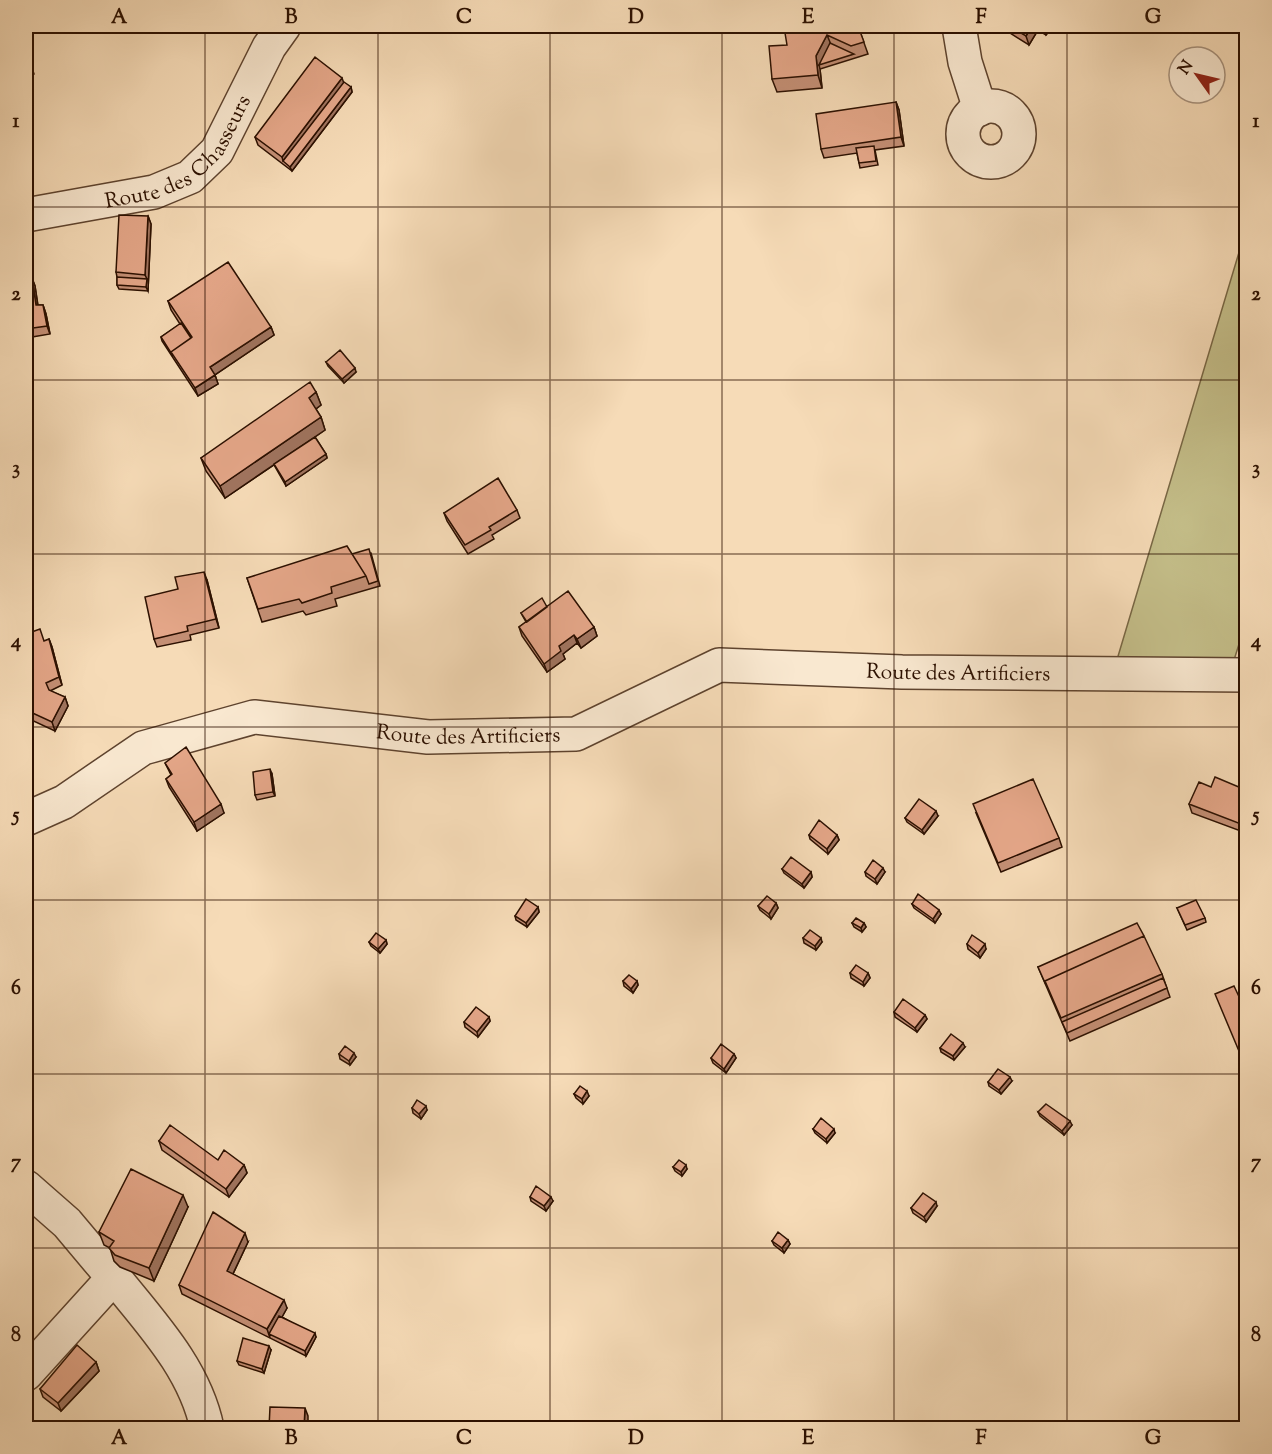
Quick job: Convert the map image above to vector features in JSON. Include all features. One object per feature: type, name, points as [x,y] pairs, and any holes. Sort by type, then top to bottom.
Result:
[{"type":"street","name":"Route des Chasseurs","points":[[26,215],[154,192],[190,177],[217,151],[268,47],[284,26]]},
{"type":"street","points":[[959,26],[965,62],[980,109]]},
{"type":"street","name":"Route des Artificiers","points":[[26,819],[64,802],[142,748],[254,717],[428,736],[576,734],[719,665],[902,672],[1246,675]]},
{"type":"street","points":[[26,1187],[67,1223],[114,1276],[171,1349],[191,1384],[207,1428]]},
{"type":"street","points":[[26,1374],[114,1276]]},
{"type":"shaded area","points":[[1246,229],[1246,622],[1234,660],[1116,663]]},
{"type":"building","points":[[789,26],[858,26],[864,42],[851,46],[827,35],[816,56],[818,75],[772,79],[769,46],[787,45],[785,33]]},
{"type":"building","points":[[1009,26],[1032,26],[1026,36]]},
{"type":"building","points":[[830,43],[854,54],[819,65]]},
{"type":"building","points":[[26,57],[31,65],[26,70]]},
{"type":"building","points":[[315,57],[342,78],[282,157],[255,137]]},
{"type":"building","points":[[344,82],[351,87],[290,167],[283,161]]},
{"type":"building","points":[[896,102],[901,137],[821,149],[816,114]]},
{"type":"building","points":[[874,146],[876,161],[859,163],[856,148]]},
{"type":"building","points":[[119,215],[148,216],[145,275],[116,272]]},
{"type":"building","points":[[228,262],[271,327],[210,367],[215,375],[195,388],[171,352],[192,337],[168,301]]},
{"type":"building","points":[[117,277],[147,279],[146,287],[117,285]]},
{"type":"building","points":[[32,278],[36,305],[43,305],[47,326],[26,329],[26,279]]},
{"type":"building","points":[[181,323],[191,338],[171,352],[173,356],[161,337]]},
{"type":"building","points":[[340,350],[355,368],[342,379],[326,362]]},
{"type":"building","points":[[310,382],[316,392],[309,398],[321,417],[220,486],[201,458]]},
{"type":"building","points":[[315,437],[326,454],[285,482],[274,464]]},
{"type":"building","points":[[498,478],[517,510],[489,527],[491,530],[465,545],[444,513]]},
{"type":"building","points":[[347,546],[366,576],[331,587],[332,593],[302,603],[299,599],[258,609],[247,578]]},
{"type":"building","points":[[369,549],[378,581],[369,584],[352,554]]},
{"type":"building","points":[[204,572],[216,619],[187,626],[188,631],[154,639],[145,597],[178,589],[175,577]]},
{"type":"building","points":[[568,591],[594,627],[577,639],[574,635],[559,646],[561,651],[544,664],[519,627]]},
{"type":"building","points":[[542,598],[547,607],[527,622],[521,613]]},
{"type":"building","points":[[40,629],[44,641],[49,639],[59,677],[46,683],[49,690],[65,697],[52,722],[26,710],[26,634]]},
{"type":"building","points":[[186,747],[221,804],[194,822],[166,779],[172,774],[165,763]]},
{"type":"building","points":[[270,769],[273,792],[255,795],[253,772]]},
{"type":"building","points":[[1215,777],[1246,790],[1246,826],[1189,804],[1199,782],[1211,787]]},
{"type":"building","points":[[1033,779],[1059,838],[998,863],[973,804]]},
{"type":"building","points":[[919,799],[936,811],[922,830],[905,818]]},
{"type":"building","points":[[819,820],[837,835],[827,849],[809,835]]},
{"type":"building","points":[[791,857],[811,872],[802,884],[782,869]]},
{"type":"building","points":[[873,860],[883,868],[875,879],[865,872]]},
{"type":"building","points":[[918,894],[939,910],[933,919],[912,904]]},
{"type":"building","points":[[767,896],[776,903],[769,914],[758,906]]},
{"type":"building","points":[[526,899],[538,907],[526,923],[515,916]]},
{"type":"building","points":[[1196,900],[1205,918],[1185,925],[1177,908]]},
{"type":"building","points":[[856,918],[864,923],[861,928],[852,923]]},
{"type":"building","points":[[1137,923],[1144,936],[1045,981],[1046,985],[1038,967]]},
{"type":"building","points":[[810,930],[821,938],[815,946],[803,938]]},
{"type":"building","points":[[376,933],[386,940],[378,949],[369,942]]},
{"type":"building","points":[[972,935],[985,944],[978,953],[967,944]]},
{"type":"building","points":[[1144,936],[1162,974],[1061,1018],[1045,981]]},
{"type":"building","points":[[856,965],[868,973],[863,982],[850,973]]},
{"type":"building","points":[[629,975],[637,981],[631,989],[623,981]]},
{"type":"building","points":[[1163,978],[1167,988],[1067,1033],[1062,1022]]},
{"type":"building","points":[[1234,986],[1242,1003],[1246,1001],[1246,1062],[1244,1063],[1215,994]]},
{"type":"building","points":[[903,999],[925,1015],[915,1028],[894,1012]]},
{"type":"building","points":[[476,1007],[489,1017],[477,1032],[464,1022]]},
{"type":"building","points":[[951,1034],[963,1043],[953,1056],[940,1048]]},
{"type":"building","points":[[721,1044],[734,1054],[724,1069],[711,1058]]},
{"type":"building","points":[[345,1046],[354,1053],[349,1061],[339,1054]]},
{"type":"building","points":[[998,1069],[1010,1077],[999,1090],[988,1082]]},
{"type":"building","points":[[580,1086],[587,1091],[582,1099],[574,1094]]},
{"type":"building","points":[[417,1100],[426,1106],[419,1114],[412,1108]]},
{"type":"building","points":[[1046,1104],[1070,1121],[1062,1131],[1038,1112]]},
{"type":"building","points":[[821,1118],[834,1129],[826,1139],[813,1129]]},
{"type":"building","points":[[170,1125],[218,1160],[224,1150],[244,1165],[226,1189],[159,1141]]},
{"type":"building","points":[[679,1160],[686,1165],[681,1172],[673,1167]]},
{"type":"building","points":[[131,1169],[183,1195],[149,1268],[115,1255],[109,1248],[114,1241],[99,1232]]},
{"type":"building","points":[[536,1186],[551,1197],[544,1206],[530,1197]]},
{"type":"building","points":[[923,1193],[936,1202],[924,1217],[911,1208]]},
{"type":"building","points":[[213,1212],[245,1233],[227,1271],[284,1300],[267,1329],[179,1285]]},
{"type":"building","points":[[778,1232],[788,1240],[782,1248],[772,1241]]},
{"type":"building","points":[[279,1316],[315,1333],[305,1351],[269,1334]]},
{"type":"building","points":[[243,1338],[269,1346],[262,1369],[237,1361]]},
{"type":"building","points":[[77,1345],[96,1362],[58,1403],[40,1389]]},
{"type":"building","points":[[270,1407],[305,1408],[304,1428],[269,1428]]},
{"type":"building","points":[[26,1415],[40,1428],[26,1428]]}]
